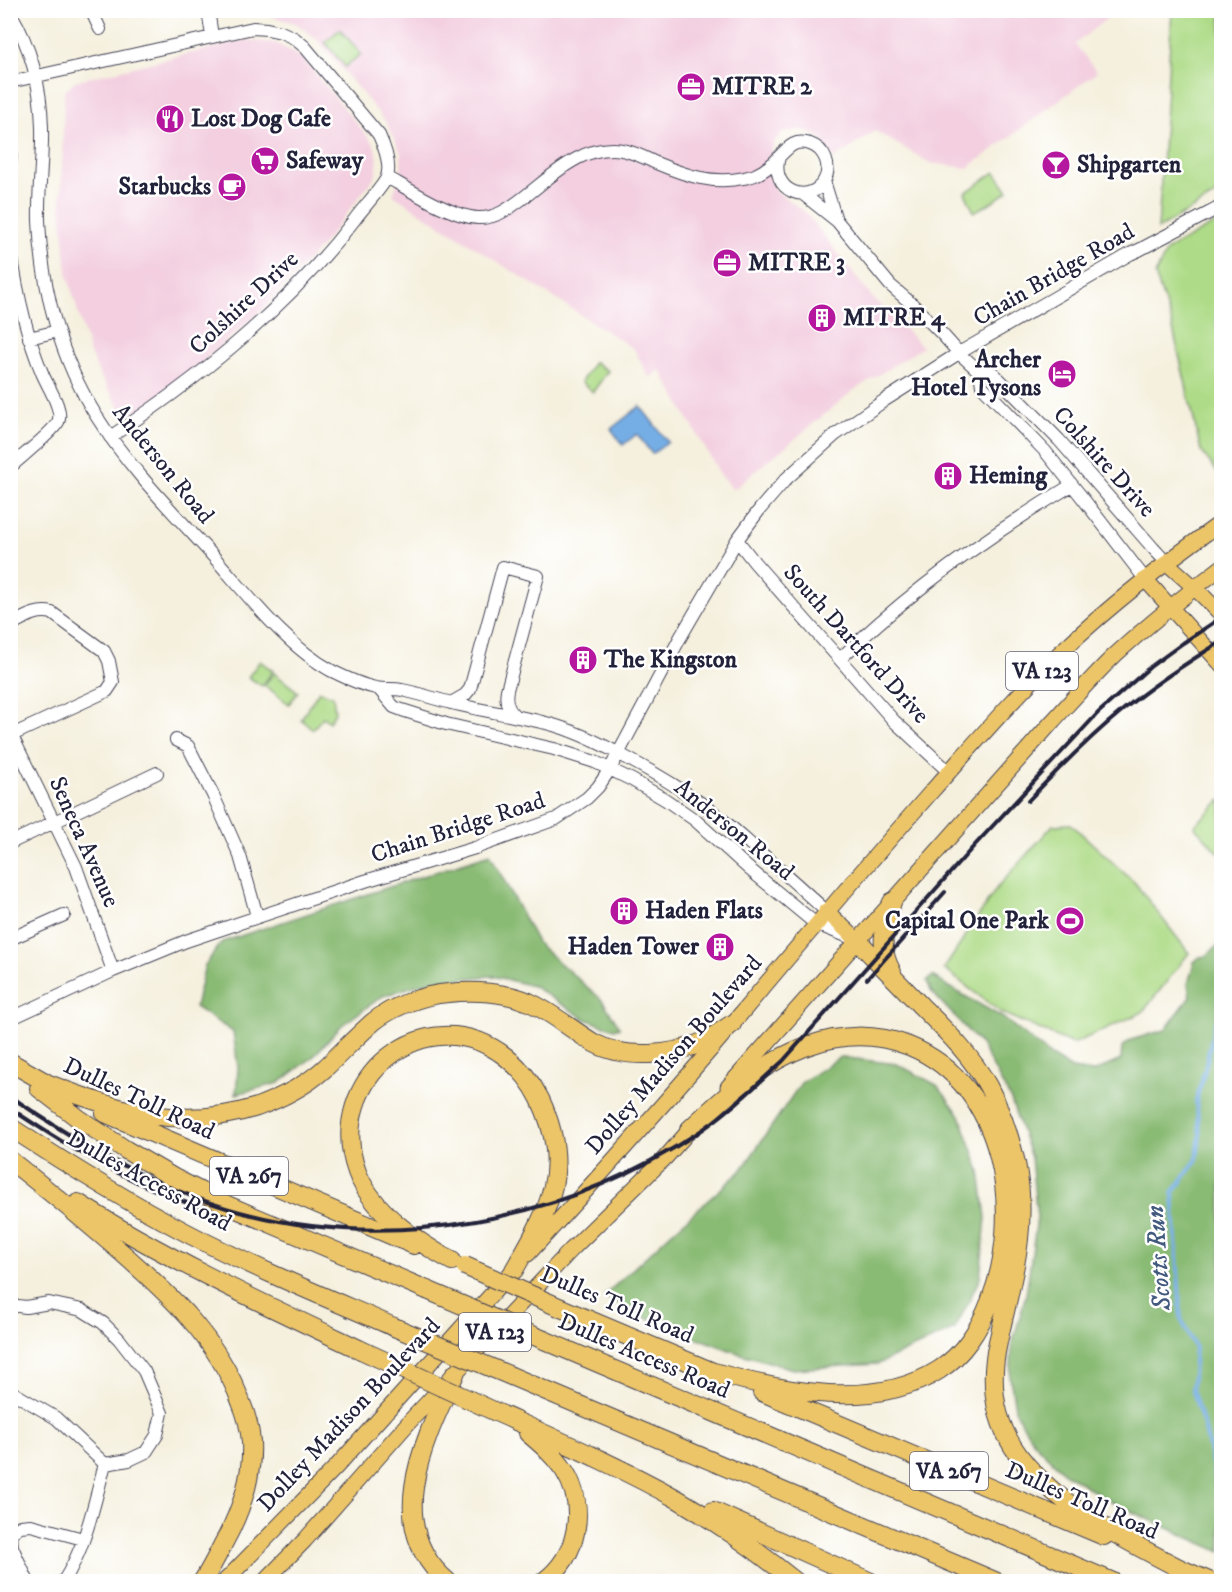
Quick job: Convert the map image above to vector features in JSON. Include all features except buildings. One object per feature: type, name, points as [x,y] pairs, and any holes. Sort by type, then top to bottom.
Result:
[{"type":"highway","points":[[892,902],[884,926],[883,948],[886,960],[899,984]]},
{"type":"highway","points":[[858,941],[961,1047],[983,1078],[998,1106],[1016,1162],[1020,1236],[1015,1270],[993,1370],[997,1409],[1003,1427],[1024,1462],[1061,1497],[1144,1550],[1185,1570]]},
{"type":"highway","points":[[49,1084],[145,1115],[191,1119],[242,1111],[287,1094],[307,1083],[375,1021],[398,1007],[447,993],[502,994],[526,1001],[550,1012],[576,1032],[597,1044],[613,1050],[634,1053],[652,1053],[687,1047],[703,1041],[732,1024]]},
{"type":"highway","points":[[459,1264],[432,1250],[406,1231],[373,1198],[358,1174],[350,1131],[353,1110],[360,1091],[384,1059],[416,1041],[443,1036],[460,1036],[480,1041],[497,1050],[527,1078],[546,1112],[555,1155],[556,1172],[551,1197],[543,1217],[514,1270]]},
{"type":"highway","points":[[689,1130],[755,1073],[797,1050],[841,1037],[881,1038],[900,1043],[927,1055],[946,1068],[966,1088],[992,1136],[1004,1187],[1005,1236],[1002,1260],[992,1295],[971,1337],[959,1353],[940,1370],[905,1386],[874,1392],[843,1394],[790,1390],[714,1372]]},
{"type":"highway","name":"Dulles Toll Road","points":[[11,1063],[124,1122],[1211,1581]]},
{"type":"highway","name":"Dulles Access Road","points":[[11,1063],[78,1119],[174,1178],[227,1205],[1113,1581]]},
{"type":"highway","name":"Dulles Access Road","points":[[10,1127],[129,1201],[187,1233],[262,1269],[511,1377],[997,1581]]},
{"type":"highway","points":[[11,1161],[151,1246],[259,1301],[632,1475],[871,1581]]},
{"type":"highway","points":[[11,1161],[80,1216],[164,1290],[212,1345],[236,1387],[251,1441],[247,1485],[233,1527],[202,1581]]},
{"type":"highway","points":[[448,1581],[431,1564],[422,1549],[413,1515],[413,1496],[423,1445],[455,1374]]},
{"type":"highway","points":[[500,1414],[529,1434],[552,1455],[570,1481],[575,1496],[577,1526],[573,1541],[559,1568],[543,1581]]},
{"type":"highway","points":[[632,1475],[716,1524],[796,1581]]},
{"type":"main road","name":"Dolley Madison Boulevard","points":[[224,1581],[336,1467],[580,1199],[670,1097],[826,911],[1022,690],[1066,647],[1145,579],[1221,522]]},
{"type":"main road","points":[[1167,563],[1221,615]]},
{"type":"main road","name":"Dolley Madison Boulevard","points":[[264,1581],[305,1540],[410,1421],[571,1250],[665,1158],[1114,656],[1170,607],[1221,567]]},
{"type":"main road","points":[[1145,579],[1221,665]]},
{"type":"main road","points":[[826,911],[858,941]]},
{"type":"street","points":[[91,10],[100,29]]},
{"type":"street","points":[[208,10],[212,36]]},
{"type":"street","name":"Anderson Road","points":[[10,12],[20,29],[36,77],[42,128],[39,216],[41,248],[46,283],[58,331],[78,383],[94,413],[127,461],[279,629],[295,644],[331,670],[379,689],[400,689],[451,703],[548,723],[569,730],[620,754],[666,780],[708,808],[826,911]]},
{"type":"street","points":[[10,82],[253,28],[281,32],[305,47],[379,135],[387,158],[387,177]]},
{"type":"street","points":[[10,111],[12,128],[10,166]]},
{"type":"street","name":"Colshire Drive","points":[[110,437],[188,383],[266,317],[337,242],[387,177],[448,209],[478,218],[497,214],[511,207],[570,162],[600,150],[624,150],[680,173],[726,181],[757,174],[788,147],[803,143],[817,147],[823,153],[828,167],[824,181],[837,221]]},
{"type":"street","points":[[779,157],[777,170],[782,183]]},
{"type":"street","name":"Colshire Drive","points":[[757,174],[782,183],[795,193],[803,194],[837,221],[890,285],[980,372],[993,373],[1059,440],[1167,563]]},
{"type":"street","points":[[803,194],[819,188],[824,181]]},
{"type":"street","name":"Chain Bridge Road","points":[[10,1019],[164,949],[365,880],[475,848],[556,819],[587,798],[598,787],[620,754],[680,638],[737,540],[786,479],[851,423],[959,353],[1130,254],[1221,206]]},
{"type":"street","points":[[10,244],[16,285],[29,338],[42,375],[60,413],[52,429],[10,467]]},
{"type":"street","points":[[29,338],[58,331]]},
{"type":"street","name":"Colshire Drive","points":[[980,372],[982,386],[1038,444],[1145,579]]},
{"type":"street","points":[[840,659],[893,610],[946,567],[1016,519],[1072,485]]},
{"type":"street","name":"South Dartford Drive","points":[[737,540],[894,721],[949,772]]},
{"type":"street","points":[[451,703],[465,695],[470,689],[503,567],[538,576],[506,695],[508,709],[515,716]]},
{"type":"street","points":[[10,624],[37,612],[52,613],[104,651],[112,672],[112,682],[107,691],[11,734]]},
{"type":"street","name":"Anderson Road","points":[[379,689],[394,707],[446,724],[554,749],[595,762],[635,782],[686,813],[816,924],[858,941]]},
{"type":"street","name":"Seneca Avenue","points":[[11,734],[83,883],[113,971]]},
{"type":"street","points":[[176,740],[188,746],[213,795],[240,856],[257,916]]},
{"type":"street","points":[[10,843],[157,773]]},
{"type":"street","points":[[10,939],[64,915]]},
{"type":"street","points":[[10,1305],[26,1307],[49,1303],[82,1310],[103,1323],[144,1371],[162,1413],[157,1435],[146,1452],[129,1460],[105,1464]]},
{"type":"street","points":[[10,1391],[56,1418],[105,1464]]},
{"type":"street","points":[[63,1581],[72,1568],[84,1539],[105,1464]]},
{"type":"street","points":[[28,1581],[12,1546],[11,1533],[20,1526],[31,1525],[84,1539]]},
{"type":"shaded area","points":[[276,10],[1116,11],[1075,44],[1097,72],[968,168],[930,163],[875,131],[834,159],[821,138],[802,129],[782,133],[774,142],[768,163],[769,177],[776,191],[806,213],[872,297],[923,347],[854,390],[733,490],[720,474],[660,370],[649,378],[634,349],[393,195],[401,173],[401,153],[386,122],[316,38],[295,23],[269,16]]},
{"type":"shaded area","points":[[246,40],[276,43],[303,59],[373,143],[378,158],[376,175],[325,242],[263,309],[191,372],[138,411],[127,414],[121,410],[99,374],[89,351],[67,273],[61,208],[64,92],[75,81]]},
{"type":"green space","points":[[1172,11],[1221,11],[1221,192],[1158,229]]},
{"type":"green space","points":[[340,29],[361,54],[345,67],[325,42]]},
{"type":"green space","points":[[995,172],[1008,191],[974,212],[965,193]]},
{"type":"green space","points":[[1221,220],[1221,477],[1201,451],[1171,320],[1155,275],[1167,250]]},
{"type":"green space","points":[[594,362],[608,371],[593,392],[581,382]]},
{"type":"green space","points":[[260,661],[273,671],[262,686],[248,677]]},
{"type":"green space","points":[[274,673],[298,692],[289,704],[264,685]]},
{"type":"green space","points":[[319,691],[333,696],[335,712],[329,722],[323,717],[313,729],[301,719]]},
{"type":"green space","points":[[1221,800],[1221,855],[1194,826]]},
{"type":"green space","name":"Capital One Park","points":[[1071,824],[1135,883],[1189,953],[1143,1012],[1073,1044],[1002,1013],[944,969],[996,889],[1053,825]]},
{"type":"green space","points":[[490,854],[538,944],[602,1000],[620,1027],[614,1029],[585,1019],[533,986],[493,976],[430,981],[383,996],[342,1025],[313,1057],[279,1083],[236,1094],[238,1068],[233,1032],[195,1007],[205,965],[222,942]]},
{"type":"green space","points":[[1221,943],[1221,1552],[1113,1503],[1063,1472],[1035,1444],[1016,1414],[1010,1378],[1012,1345],[1026,1294],[1037,1218],[1031,1158],[1011,1100],[981,1045],[931,991],[927,981],[933,976],[1002,1017],[1051,1056],[1072,1069],[1093,1072],[1121,1060],[1122,1047],[1131,1040],[1165,1030],[1190,997],[1188,984],[1194,962],[1206,956]]},
{"type":"green space","points":[[840,1057],[897,1064],[937,1085],[960,1115],[980,1171],[986,1218],[980,1278],[955,1329],[878,1364],[793,1369],[738,1353],[656,1323],[604,1296],[741,1171],[801,1083]]},
{"type":"water","points":[[640,406],[668,442],[652,454],[637,434],[623,445],[611,429]]},
{"type":"waterway","name":"Scotts Run","points":[[1222,282],[1218,314],[1222,346]]},
{"type":"waterway","name":"Scotts Run","points":[[1222,1011],[1215,1024],[1196,1101],[1200,1134],[1197,1159],[1173,1193],[1181,1319],[1195,1348],[1192,1390],[1205,1429],[1222,1508]]},
{"type":"railway","points":[[10,1096],[64,1132],[149,1178],[240,1212],[298,1224],[357,1229],[417,1228],[476,1221],[534,1208],[591,1189],[645,1164],[696,1134],[719,1118],[783,1061],[974,846],[1098,713],[1150,667],[1222,617]]},
{"type":"railway","points":[[1028,801],[1074,754],[1124,709],[1222,641]]},
{"type":"railway","points":[[867,979],[945,892]]},
{"type":"railway","points":[[10,1108],[61,1141],[114,1171],[169,1196],[227,1216]]},
{"type":"place","name":"MITRE 2","points":[[691,87]]},
{"type":"place","name":"Lost Dog Cafe","points":[[170,119]]},
{"type":"place","name":"Safeway","points":[[265,161]]},
{"type":"place","name":"Shipgarten","points":[[1056,165]]},
{"type":"place","name":"Starbucks","points":[[232,187]]},
{"type":"place","name":"MITRE 3","points":[[727,263]]},
{"type":"place","name":"MITRE 4","points":[[822,318]]},
{"type":"place","name":"Archer Hotel Tysons","points":[[1062,374]]},
{"type":"place","name":"Heming","points":[[948,476]]},
{"type":"place","name":"The Kingston","points":[[583,660]]},
{"type":"place","name":"Haden Flats","points":[[624,911]]},
{"type":"place","name":"Capital One Park","points":[[1070,921]]},
{"type":"place","name":"Haden Tower","points":[[720,947]]}]
